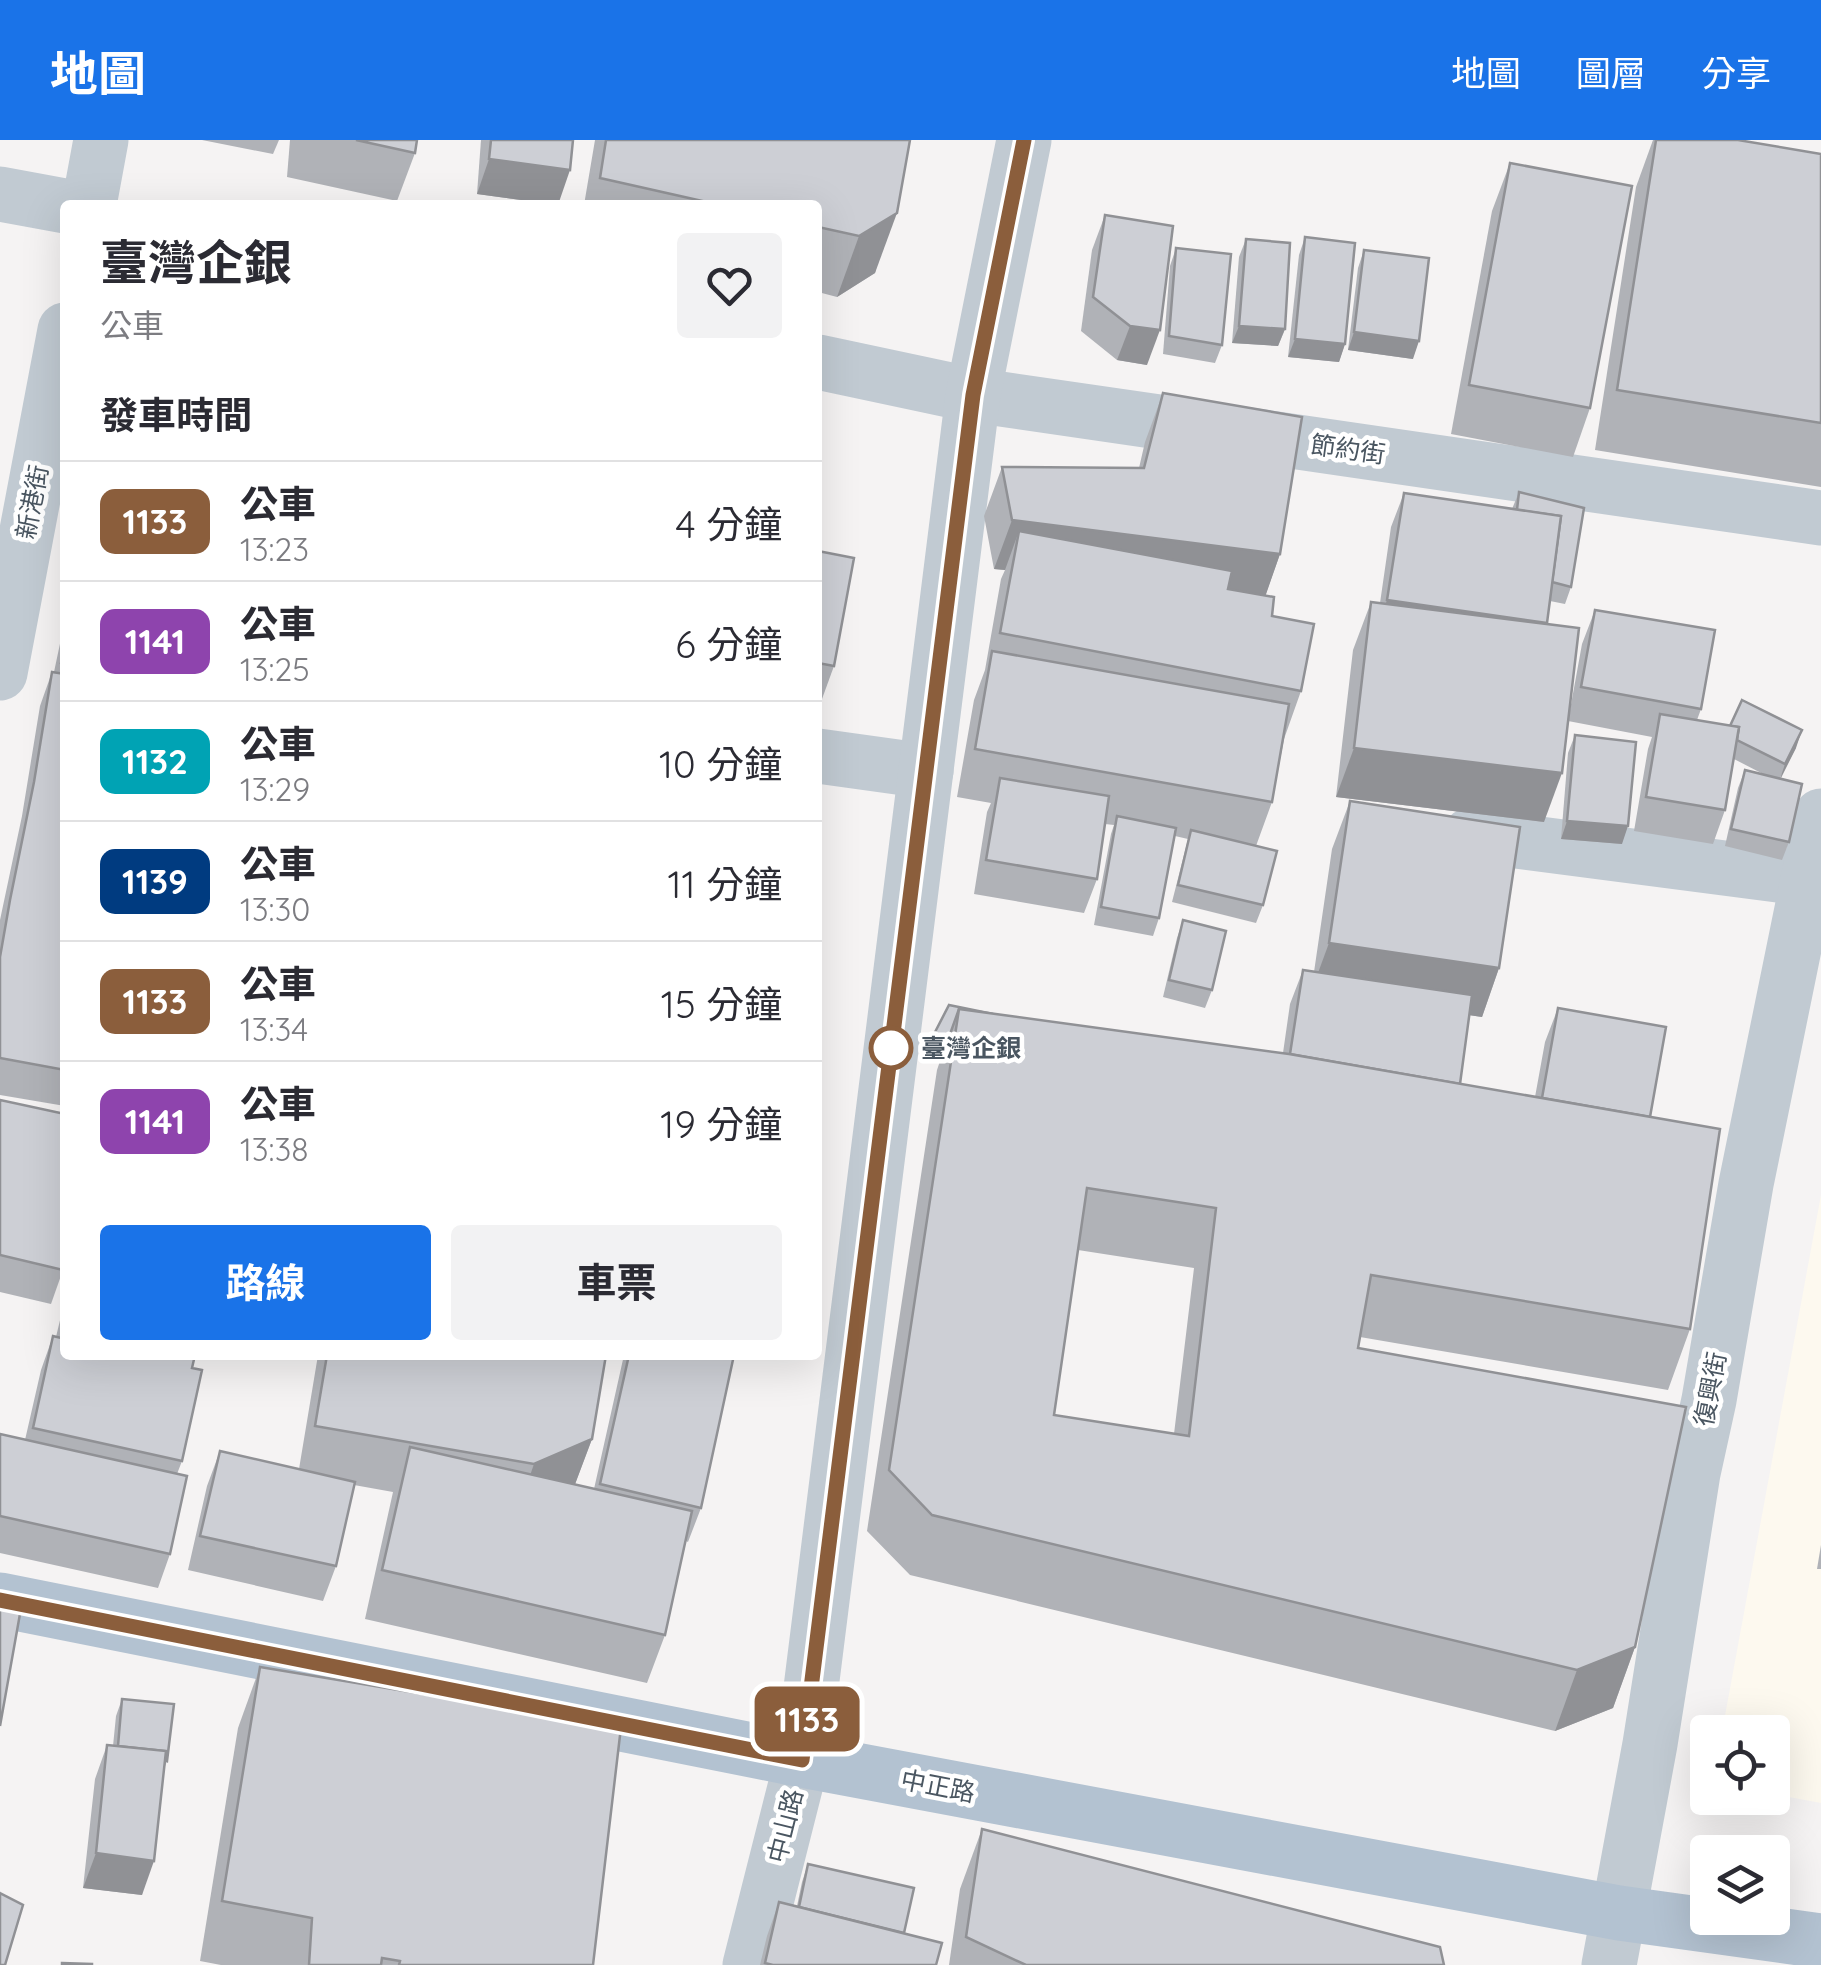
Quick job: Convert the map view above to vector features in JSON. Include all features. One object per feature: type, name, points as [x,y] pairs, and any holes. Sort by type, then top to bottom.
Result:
[{"type":"main road","name":"中正路","points":[[0,1600],[802,1760],[1614,1939],[1821,1941]]},
{"type":"street","points":[[90,200],[101,140]]},
{"type":"street","name":"中山路","points":[[750,1965],[802,1760],[973,395],[1024,140]]},
{"type":"street","points":[[0,194],[60,205]]},
{"type":"street","name":"新港街","points":[[0,673],[60,356]]},
{"type":"street","name":"節約街","points":[[822,363],[973,395],[1821,518]]},
{"type":"street","points":[[822,757],[926,770]]},
{"type":"street","name":"復興街","points":[[1614,1939],[1746,1184],[1821,816]]},
{"type":"street","points":[[1470,835],[1808,879]]},
{"type":"shaded area","points":[[1821,1195],[1821,1803],[1790,1797],[1790,1715],[1725,1715]]},
{"type":"building","points":[[356,140],[417,140],[415,153]]},
{"type":"building","points":[[491,140],[573,140],[570,170],[489,159]]},
{"type":"building","points":[[606,140],[910,140],[897,213],[859,236],[822,228],[822,200],[698,200],[600,178]]},
{"type":"building","points":[[1656,140],[1738,140],[1821,154],[1821,423],[1617,390]]},
{"type":"building","points":[[1510,163],[1632,186],[1590,408],[1469,385]]},
{"type":"building","points":[[1105,215],[1173,226],[1160,330],[1130,326],[1093,297]]},
{"type":"building","points":[[1305,237],[1355,243],[1345,344],[1295,339]]},
{"type":"building","points":[[1246,239],[1290,243],[1285,329],[1239,326]]},
{"type":"building","points":[[1176,248],[1231,254],[1222,345],[1169,336]]},
{"type":"building","points":[[1364,250],[1429,258],[1419,341],[1354,332]]},
{"type":"building","points":[[1163,393],[1302,417],[1280,554],[1012,520],[1002,467],[1144,468]]},
{"type":"building","points":[[1519,492],[1584,508],[1571,587],[1552,582],[1561,516],[1517,510]]},
{"type":"building","points":[[1404,493],[1561,516],[1547,623],[1387,600]]},
{"type":"building","points":[[1019,531],[1232,571],[1228,589],[1274,597],[1272,616],[1314,624],[1301,691],[1000,633]]},
{"type":"building","points":[[822,552],[854,558],[834,666],[822,664]]},
{"type":"building","points":[[1371,602],[1579,628],[1562,773],[1354,748]]},
{"type":"building","points":[[1595,610],[1715,630],[1701,709],[1581,687]]},
{"type":"building","points":[[992,651],[1289,704],[1272,802],[975,749]]},
{"type":"building","points":[[52,672],[60,673],[60,1069],[0,1058],[0,957]]},
{"type":"building","points":[[1742,700],[1802,730],[1785,764],[1737,740],[1739,727],[1730,726]]},
{"type":"building","points":[[1660,714],[1739,727],[1725,810],[1646,797]]},
{"type":"building","points":[[1575,735],[1636,742],[1628,826],[1567,821]]},
{"type":"building","points":[[1745,770],[1802,784],[1789,842],[1731,829]]},
{"type":"building","points":[[1000,778],[1109,796],[1097,879],[986,860]]},
{"type":"building","points":[[1350,801],[1520,827],[1499,968],[1329,943]]},
{"type":"building","points":[[1117,816],[1176,828],[1159,918],[1101,907]]},
{"type":"building","points":[[1191,830],[1277,851],[1263,905],[1178,885]]},
{"type":"building","points":[[1183,920],[1226,931],[1212,990],[1169,980]]},
{"type":"building","points":[[1303,970],[1472,995],[1460,1084],[1290,1054]]},
{"type":"building","points":[[949,1005],[993,1014],[959,1009],[949,1037],[934,1034]]},
{"type":"building","points":[[1558,1008],[1666,1027],[1650,1117],[1542,1098]]},
{"type":"building","points":[[959,1009],[1289,1054],[1720,1129],[1690,1329],[1371,1275],[1358,1348],[1686,1407],[1635,1647],[1577,1670],[932,1515],[889,1470]],"holes":[[[1087,1188],[1216,1208],[1189,1436],[1054,1415]]]},
{"type":"building","points":[[0,1100],[60,1113],[60,1269],[0,1255]]},
{"type":"building","points":[[53,1336],[60,1338],[60,1360],[194,1360],[192,1368],[202,1370],[182,1461],[33,1428]]},
{"type":"building","points":[[326,1360],[605,1360],[592,1439],[534,1464],[315,1426]]},
{"type":"building","points":[[628,1360],[733,1360],[701,1508],[600,1484]]},
{"type":"building","points":[[0,1434],[187,1476],[170,1554],[0,1516]]},
{"type":"building","points":[[410,1447],[692,1511],[665,1635],[382,1570]]},
{"type":"building","points":[[220,1451],[355,1482],[336,1566],[200,1536]]},
{"type":"building","points":[[0,1594],[23,1597],[0,1726]]},
{"type":"building","points":[[260,1667],[621,1727],[593,1965],[399,1965],[400,1961],[382,1958],[381,1965],[309,1965],[312,1918],[222,1901]]},
{"type":"building","points":[[122,1699],[174,1704],[167,1761],[166,1751],[118,1746]]},
{"type":"building","points":[[107,1745],[166,1751],[154,1861],[96,1853]]},
{"type":"building","points":[[982,1829],[1440,1947],[1444,1965],[1026,1965],[966,1937]]},
{"type":"building","points":[[808,1864],[914,1888],[904,1933],[799,1907]]},
{"type":"building","points":[[0,1893],[23,1905],[5,1965],[0,1965]]},
{"type":"building","points":[[779,1902],[942,1943],[936,1965],[765,1963]]},
{"type":"bus line","name":"1133","points":[[0,1600],[802,1760],[973,395],[1024,140]]},
{"type":"place","name":"臺灣企銀","points":[[891,1048]]}]
